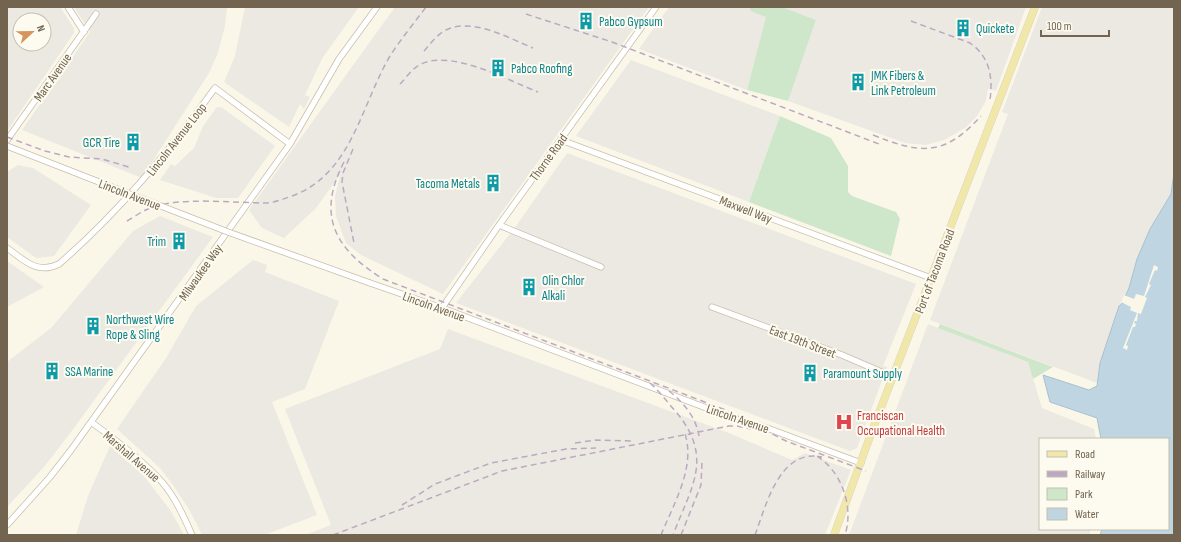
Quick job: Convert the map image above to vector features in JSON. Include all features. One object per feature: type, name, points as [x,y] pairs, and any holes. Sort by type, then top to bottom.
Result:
[{"type":"main road","name":"Port of Tacoma Road","points":[[834,535],[1035,7]]},
{"type":"street","points":[[68,7],[84,32]]},
{"type":"street","name":"Milwaukee Way","points":[[7,525],[50,477],[91,422],[290,144],[339,59],[377,7]]},
{"type":"street","name":"Thorne Road","points":[[442,308],[499,225],[656,7]]},
{"type":"street","name":"Marc Avenue","points":[[7,140],[96,14]]},
{"type":"street","name":"Lincoln Avenue Loop","points":[[7,248],[31,265],[39,268],[45,269],[59,264],[143,182],[177,141],[215,88],[290,144]]},
{"type":"street","name":"Maxwell Way","points":[[561,140],[931,278]]},
{"type":"street","name":"Lincoln Avenue","points":[[7,146],[228,232],[442,308],[725,415],[767,428],[861,463]]},
{"type":"street","points":[[499,225],[601,267]]},
{"type":"street","name":"East 19th Street","points":[[712,307],[842,355],[893,377]]},
{"type":"street","name":"Marshall Avenue","points":[[91,422],[131,452],[162,482],[178,505],[192,535]]},
{"type":"shaded area","points":[[7,7],[60,7],[74,28],[74,33],[7,131]]},
{"type":"shaded area","points":[[74,7],[227,7],[225,26],[218,53],[209,73],[142,178],[22,130],[90,32]]},
{"type":"shaded area","points":[[245,7],[359,7],[323,57],[305,95],[310,97],[304,109],[300,104],[289,127],[224,82],[235,56]]},
{"type":"shaded area","points":[[395,7],[649,7],[443,294],[361,255],[346,243],[336,216],[335,197],[340,175],[316,208],[284,238],[262,228],[249,210]]},
{"type":"shaded area","points":[[669,7],[769,7],[747,90],[639,49]]},
{"type":"shaded area","points":[[782,7],[1026,7],[996,91],[988,89],[986,101],[977,116],[965,128],[944,140],[926,145],[905,143],[788,101],[816,20]]},
{"type":"shaded area","points":[[1042,7],[1174,7],[1174,173],[1171,193],[1150,229],[1137,259],[1129,288],[1122,304],[1119,306],[1100,363],[1097,383],[930,320],[1008,114],[1002,112]]},
{"type":"shaded area","points":[[631,60],[780,116],[749,202],[576,136]]},
{"type":"shaded area","points":[[217,107],[221,107],[275,146],[238,198],[216,198],[160,180],[171,164],[175,166],[194,148],[203,126]]},
{"type":"shaded area","points":[[567,153],[916,284],[883,366],[887,367],[857,448],[850,451],[456,303],[516,226]]},
{"type":"shaded area","points":[[18,165],[33,168],[91,205],[54,256],[36,258],[7,237],[7,172]]},
{"type":"shaded area","points":[[160,216],[213,237],[74,428],[44,467],[7,507],[7,362],[51,328],[133,231]]},
{"type":"shaded area","points":[[253,260],[267,265],[265,272],[339,301],[305,389],[272,402],[317,515],[264,535],[202,535],[190,511],[160,468],[117,429],[166,358],[196,306]]},
{"type":"shaded area","points":[[7,261],[44,287],[7,307]]},
{"type":"shaded area","points":[[928,324],[1028,362],[1042,408],[1094,429],[1096,438],[1039,438],[1039,530],[1090,530],[1090,535],[849,535]]},
{"type":"shaded area","points":[[448,329],[729,433],[792,460],[805,453],[851,470],[825,535],[305,535],[331,525],[285,409],[440,349]]},
{"type":"shaded area","points":[[110,446],[143,475],[171,511],[184,535],[76,535],[88,496]]},
{"type":"green space","points":[[749,7],[782,7],[816,20],[788,101],[747,90],[766,17],[751,11]]},
{"type":"green space","points":[[780,116],[831,138],[848,166],[848,192],[852,196],[896,212],[900,219],[891,256],[749,202]]},
{"type":"green space","points":[[940,324],[1053,367],[1033,379],[1028,362],[938,328]]},
{"type":"water","points":[[1174,173],[1174,535],[1100,535],[1102,530],[1169,530],[1169,438],[1101,438],[1097,418],[1050,402],[1043,375],[1089,390],[1097,386],[1100,363],[1119,306],[1122,304],[1129,288],[1137,259],[1150,229],[1171,194]]},
{"type":"pier","points":[[1154,265],[1158,267],[1157,271],[1155,270],[1149,284],[1151,285],[1145,297],[1147,298],[1141,314],[1138,313],[1137,321],[1134,323],[1136,324],[1135,327],[1133,327],[1126,345],[1128,346],[1127,350],[1123,348],[1137,313],[1130,310],[1131,307],[1121,302],[1124,295],[1134,299],[1136,294],[1144,296]]},
{"type":"railway","points":[[127,221],[145,210],[160,205],[189,201],[268,203],[292,196],[312,186],[329,172],[342,155],[353,136],[390,56],[426,7]]},
{"type":"railway","points":[[526,14],[612,42],[879,144]]},
{"type":"railway","points":[[911,21],[970,43],[977,49],[986,61],[989,68],[991,83],[990,100]]},
{"type":"railway","points":[[424,51],[444,31],[455,27],[466,26],[489,30],[533,48]]},
{"type":"railway","points":[[400,84],[419,65],[432,61],[446,60],[478,68],[538,92]]},
{"type":"railway","points":[[873,135],[905,146],[931,148],[943,145],[955,139],[981,116]]},
{"type":"railway","points":[[7,137],[45,151],[69,157],[102,159],[132,168]]},
{"type":"railway","points":[[353,149],[343,173],[342,182],[354,243]]},
{"type":"railway","points":[[344,162],[336,181],[332,199],[331,215],[335,230],[342,243],[353,256],[366,268],[383,279],[723,409],[786,441],[866,471]]},
{"type":"railway","points":[[650,383],[677,413],[688,429],[695,445],[697,459],[696,473],[673,535]]},
{"type":"railway","points":[[669,391],[688,410],[695,422],[699,436]]},
{"type":"railway","points":[[333,535],[502,471],[729,426],[756,430]]},
{"type":"railway","points":[[661,535],[677,497],[686,470],[688,457],[684,431]]},
{"type":"railway","points":[[575,443],[596,440],[631,441]]},
{"type":"railway","points":[[402,505],[435,484],[491,463],[566,449],[596,448]]},
{"type":"railway","points":[[817,456],[833,471],[844,491],[848,513],[845,535]]},
{"type":"railway","points":[[755,535],[770,495],[776,482],[785,470],[795,461],[807,457],[822,457]]},
{"type":"railway","points":[[681,535],[701,485],[702,462]]},
{"type":"place","name":"Pabco Gypsum","points":[[586,21]]},
{"type":"place","name":"Quickete","points":[[963,28]]},
{"type":"place","name":"Pabco Roofing","points":[[498,68]]},
{"type":"place","name":"JMK Fibers & Link Petroleum","points":[[858,82]]},
{"type":"place","name":"GCR Tire","points":[[133,142]]},
{"type":"place","name":"Tacoma Metals","points":[[493,183]]},
{"type":"place","name":"Trim","points":[[179,241]]},
{"type":"place","name":"Olin Chlor Alkali","points":[[529,287]]},
{"type":"place","name":"Northwest Wire Rope & Sling","points":[[93,326]]},
{"type":"place","name":"SSA Marine","points":[[52,371]]},
{"type":"place","name":"Paramount Supply","points":[[810,373]]},
{"type":"place","name":"Franciscan Occupational Health","points":[[844,422]]}]
